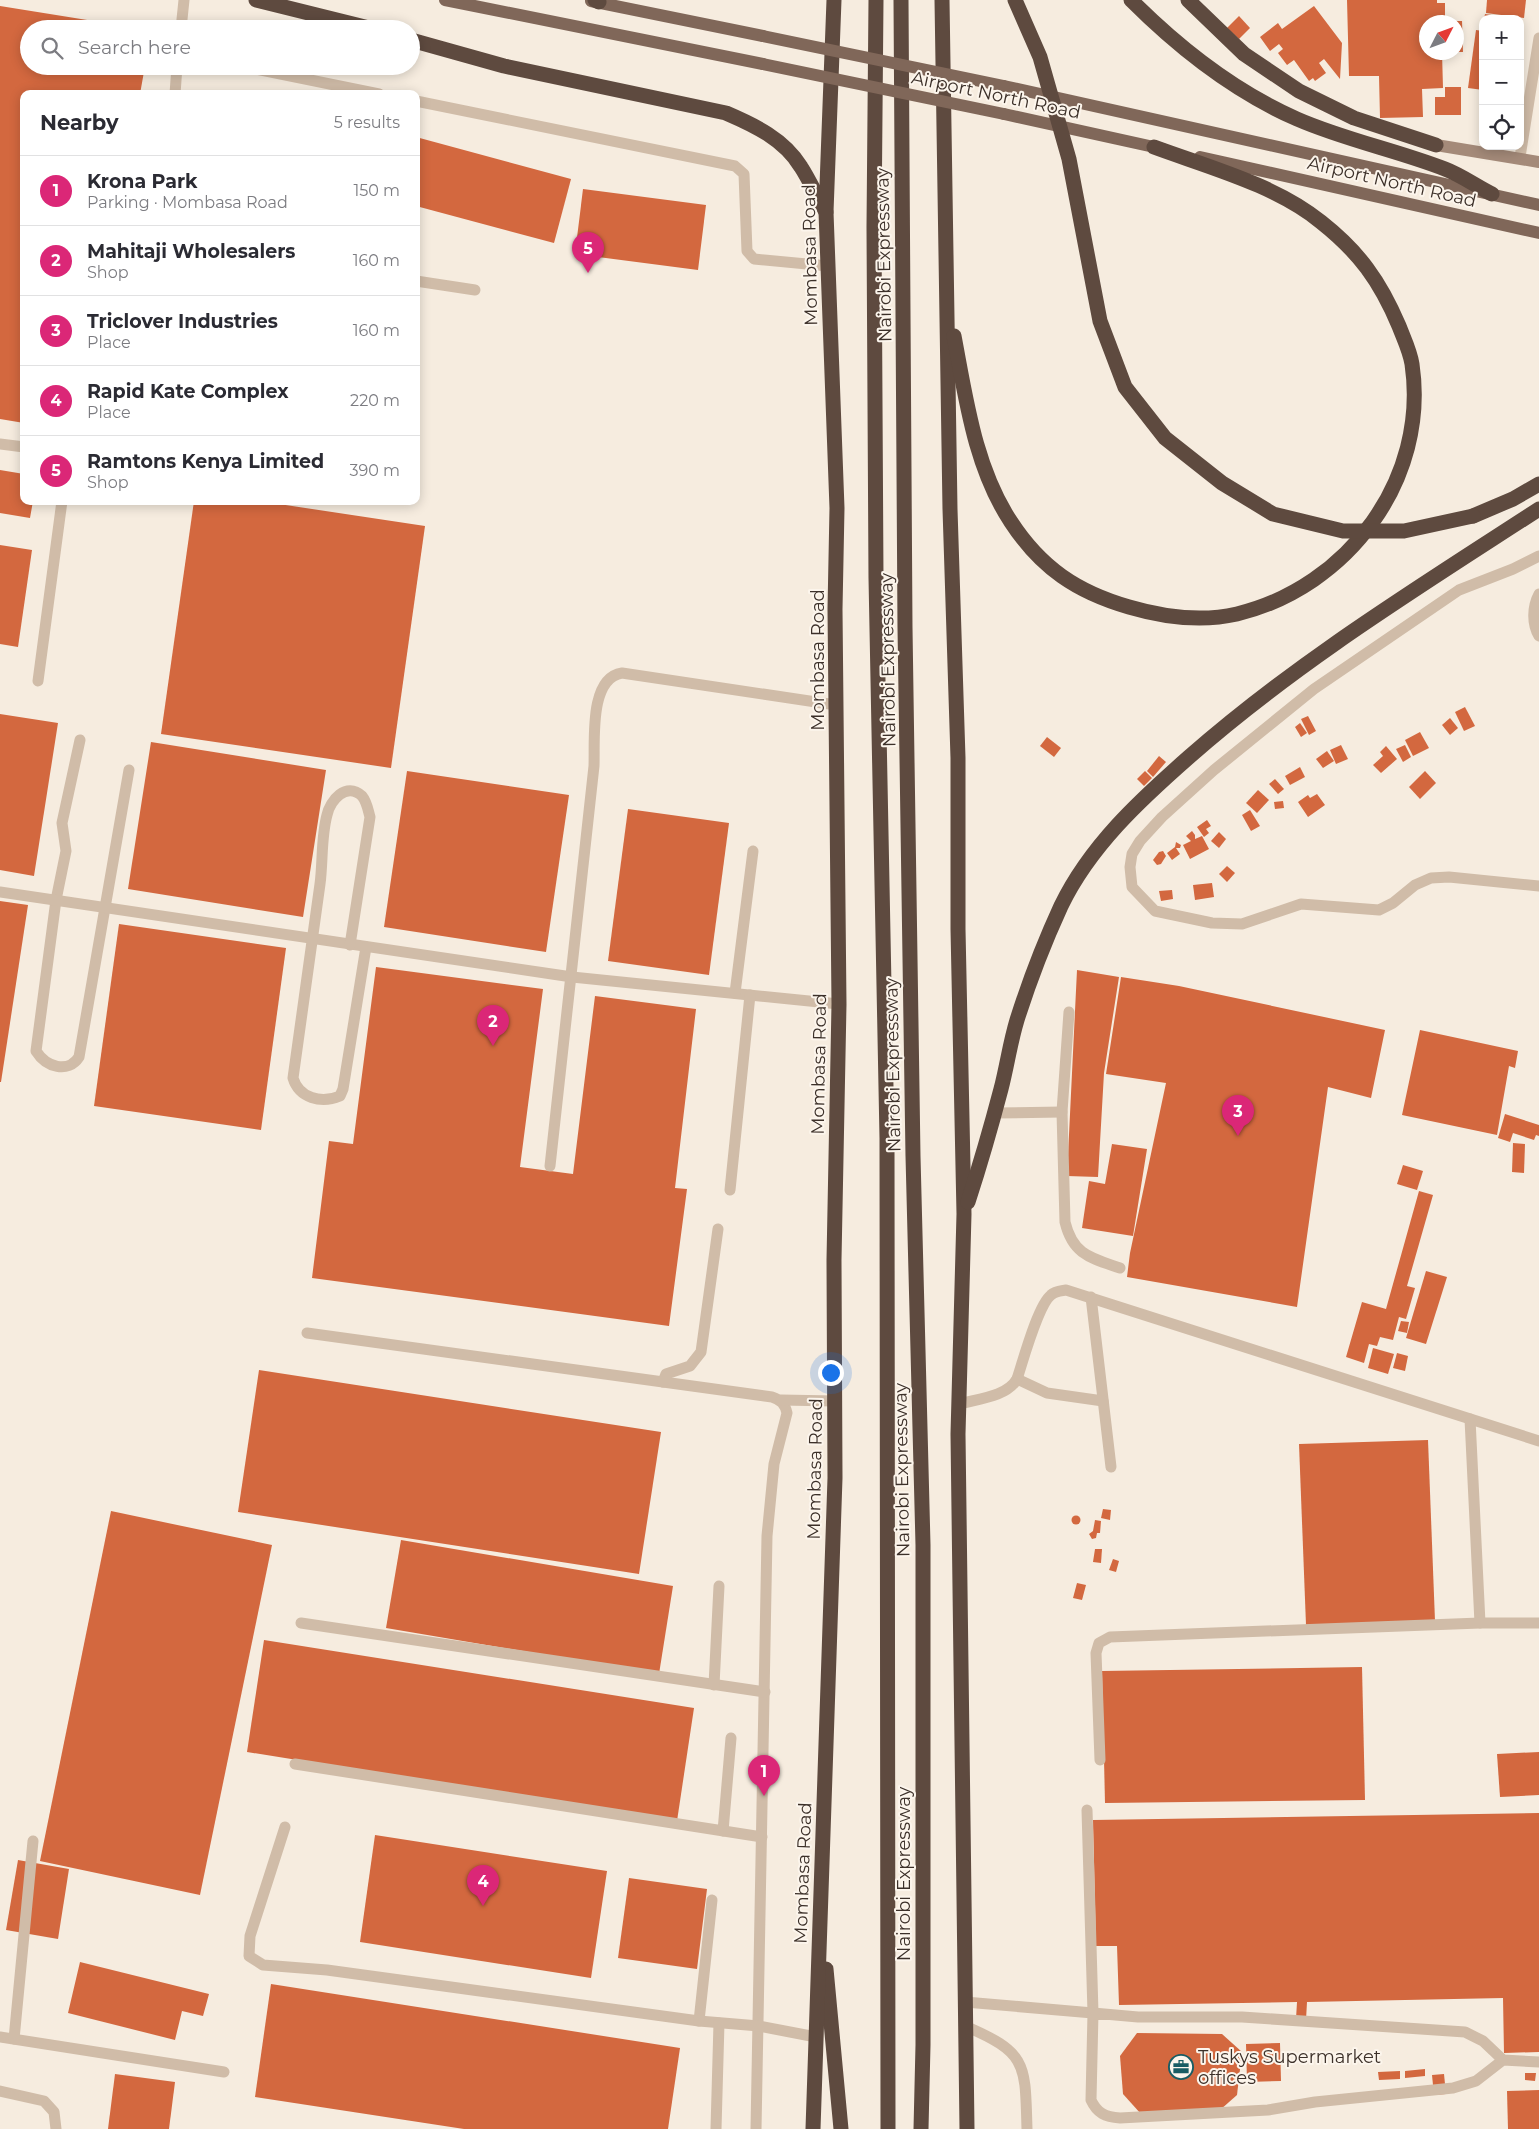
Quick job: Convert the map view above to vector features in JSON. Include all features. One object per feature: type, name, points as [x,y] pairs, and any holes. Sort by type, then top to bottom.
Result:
[{"type":"highway","points":[[256,0],[337,20]]},
{"type":"highway","name":"Mombasa Road","points":[[813,2129],[835,1478],[834,1260],[839,1004],[836,705],[837,508],[826,212],[834,0]]},
{"type":"highway","name":"Nairobi Expressway","points":[[876,0],[874,237],[876,578],[887,1158],[888,2129]]},
{"type":"highway","name":"Nairobi Expressway","points":[[901,0],[905,626],[913,1156],[923,1545],[923,2045],[921,2129]]},
{"type":"highway","points":[[942,0],[950,509],[958,758],[958,929],[964,1214],[958,1404],[965,2026],[968,2129]]},
{"type":"highway","points":[[1015,0],[1040,57],[1069,159],[1100,322],[1125,387],[1165,438],[1222,483],[1273,514],[1343,531],[1404,531],[1473,516],[1513,499],[1539,484]]},
{"type":"highway","points":[[1131,0],[1206,68],[1269,105],[1298,119],[1350,138],[1446,169],[1492,194]]},
{"type":"highway","points":[[1188,0],[1244,54],[1299,91],[1354,118],[1436,145]]},
{"type":"highway","points":[[420,43],[504,66],[726,113],[748,122],[774,138],[791,153],[802,167],[826,212]]},
{"type":"highway","points":[[947,295],[977,444],[988,479],[1011,522],[1049,568],[1089,594],[1141,611],[1187,618],[1236,614],[1279,600],[1321,576],[1363,535],[1377,517],[1389,499],[1403,466],[1413,418],[1414,385],[1406,343],[1385,294],[1371,270],[1353,250],[1320,220],[1290,201],[1262,188],[1154,147]]},
{"type":"highway","points":[[964,1214],[994,1113],[1017,1021],[1062,904],[1089,858],[1126,815],[1229,722],[1303,665],[1374,616],[1539,509]]},
{"type":"highway","points":[[820,1908],[841,2129]]},
{"type":"main road","name":"Airport North Road","points":[[444,0],[1004,114],[1539,233]]},
{"type":"main road","name":"Airport North Road","points":[[594,1],[1004,86],[1539,205]]},
{"type":"main road","points":[[1436,145],[1520,157],[1539,162]]},
{"type":"lane","points":[[182,20],[184,0]]},
{"type":"lane","points":[[1520,157],[1539,38]]},
{"type":"lane","points":[[175,90],[176,75]]},
{"type":"lane","points":[[286,75],[359,90]]},
{"type":"lane","points":[[420,102],[735,166],[744,174],[747,252],[754,259],[828,266]]},
{"type":"lane","points":[[420,282],[475,290]]},
{"type":"lane","points":[[0,444],[20,446]]},
{"type":"lane","points":[[38,681],[61,505]]},
{"type":"lane","points":[[1539,556],[1513,569],[1459,590],[1314,688],[1214,770],[1162,817],[1140,841],[1132,854],[1130,867],[1132,887],[1155,911],[1212,923],[1242,924],[1301,904],[1379,910],[1393,903],[1415,885],[1430,878],[1449,877],[1539,886]]},
{"type":"lane","points":[[1539,594],[1534,612],[1534,628],[1539,636]]},
{"type":"lane","points":[[550,1166],[594,766],[597,706],[605,682],[615,674],[622,673],[836,705]]},
{"type":"lane","points":[[80,740],[62,823],[66,851],[56,900],[36,1051],[46,1063],[65,1068],[74,1065],[79,1057],[129,770]]},
{"type":"lane","points":[[350,945],[370,817],[366,802],[360,794],[350,792],[338,794],[332,801],[326,816],[293,1078],[298,1091],[305,1096],[328,1100],[340,1096],[343,1088],[366,947]]},
{"type":"lane","points":[[735,993],[753,851]]},
{"type":"lane","points":[[0,892],[572,977],[839,1004]]},
{"type":"lane","points":[[730,1190],[750,995]]},
{"type":"lane","points":[[1069,1012],[1062,1112],[1065,1222],[1067,1234],[1076,1248],[1089,1258],[1120,1268]]},
{"type":"lane","points":[[994,1113],[1062,1112]]},
{"type":"lane","points":[[663,1382],[666,1374],[690,1366],[701,1352],[718,1229]]},
{"type":"lane","points":[[958,1404],[1003,1392],[1011,1387],[1017,1379],[1049,1296],[1056,1291],[1066,1290],[1539,1441]]},
{"type":"lane","points":[[1091,1297],[1111,1466]]},
{"type":"lane","points":[[307,1333],[772,1397],[781,1400],[834,1401]]},
{"type":"lane","points":[[1017,1379],[1047,1393],[1103,1401]]},
{"type":"lane","points":[[756,2129],[767,1536],[774,1464],[787,1413],[781,1400]]},
{"type":"lane","points":[[1470,1419],[1480,1623]]},
{"type":"lane","points":[[714,1685],[719,1586]]},
{"type":"lane","points":[[301,1622],[765,1692]]},
{"type":"lane","points":[[1100,1760],[1096,1653],[1100,1643],[1110,1637],[1480,1623],[1539,1624]]},
{"type":"lane","points":[[723,1831],[731,1738]]},
{"type":"lane","points":[[295,1764],[762,1837]]},
{"type":"lane","points":[[1087,1810],[1093,2013],[1091,2100],[1096,2110],[1102,2114],[1120,2118],[1268,2110],[1315,2102],[1453,2088],[1476,2081],[1503,2060]]},
{"type":"lane","points":[[285,1827],[250,1936],[248,1956],[263,1965],[327,1970],[698,2021],[759,2026],[816,2037]]},
{"type":"lane","points":[[14,2039],[33,1840]]},
{"type":"lane","points":[[698,2021],[712,1900]]},
{"type":"lane","points":[[965,2002],[1138,2017],[1242,2016],[1465,2032],[1483,2041],[1503,2060],[1539,2062]]},
{"type":"lane","points":[[716,2129],[719,2023]]},
{"type":"lane","points":[[965,2026],[997,2039],[1020,2062],[1025,2074],[1027,2129]]},
{"type":"lane","points":[[0,2037],[224,2072]]},
{"type":"lane","points":[[0,2092],[44,2101],[54,2112],[56,2129]]},
{"type":"building","points":[[1347,0],[1437,0],[1437,3],[1445,3],[1445,15],[1419,15],[1419,60],[1442,60],[1443,88],[1422,89],[1423,117],[1380,118],[1379,76],[1349,76]]},
{"type":"building","points":[[1487,0],[1526,0],[1524,18],[1524,15],[1486,13]]},
{"type":"building","points":[[0,6],[87,20],[20,20],[20,75],[143,75],[141,90],[20,90],[20,422],[0,419]]},
{"type":"building","points":[[1314,6],[1342,43],[1340,79],[1324,59],[1319,63],[1326,73],[1315,81],[1313,78],[1309,81],[1294,60],[1287,65],[1278,53],[1283,49],[1279,44],[1270,51],[1260,37],[1278,23],[1282,29]]},
{"type":"building","points":[[1239,16],[1250,28],[1239,39],[1227,28]]},
{"type":"building","points":[[1476,30],[1479,30],[1479,89],[1468,88]]},
{"type":"building","points":[[1445,87],[1461,87],[1461,115],[1435,115],[1435,97],[1445,97]]},
{"type":"building","points":[[420,138],[571,179],[554,243],[420,207]]},
{"type":"building","points":[[583,189],[706,205],[698,270],[575,254]]},
{"type":"building","points":[[0,470],[20,473],[20,505],[32,505],[30,518],[0,513]]},
{"type":"building","points":[[193,505],[286,505],[425,526],[391,768],[161,734]]},
{"type":"building","points":[[0,545],[32,550],[18,647],[0,644]]},
{"type":"building","points":[[1465,707],[1475,726],[1464,731],[1455,712]]},
{"type":"building","points":[[0,714],[58,723],[34,876],[0,870]]},
{"type":"building","points":[[1308,716],[1316,731],[1309,735],[1301,719]]},
{"type":"building","points":[[1450,718],[1458,728],[1450,735],[1442,725]]},
{"type":"building","points":[[1300,723],[1307,733],[1301,737],[1295,727]]},
{"type":"building","points":[[1420,732],[1429,748],[1413,756],[1405,740]]},
{"type":"building","points":[[1047,737],[1061,748],[1054,757],[1040,746]]},
{"type":"building","points":[[151,742],[326,770],[303,917],[128,889]]},
{"type":"building","points":[[1341,745],[1348,759],[1336,764],[1330,750]]},
{"type":"building","points":[[1405,745],[1411,757],[1403,762],[1396,749]]},
{"type":"building","points":[[1386,746],[1397,759],[1381,773],[1373,765],[1383,756],[1380,752]]},
{"type":"building","points":[[1327,751],[1334,761],[1323,768],[1316,759]]},
{"type":"building","points":[[1159,756],[1166,762],[1153,777],[1147,771]]},
{"type":"building","points":[[1300,767],[1305,777],[1290,785],[1285,776]]},
{"type":"building","points":[[407,771],[569,795],[546,952],[384,927]]},
{"type":"building","points":[[1145,771],[1152,778],[1144,786],[1137,779]]},
{"type":"building","points":[[1425,771],[1436,783],[1420,799],[1409,787]]},
{"type":"building","points":[[1275,779],[1284,789],[1278,794],[1269,784]]},
{"type":"building","points":[[1258,790],[1269,800],[1257,813],[1246,803]]},
{"type":"building","points":[[1317,794],[1325,805],[1308,817],[1298,802],[1308,795],[1310,798]]},
{"type":"building","points":[[1283,801],[1284,808],[1275,809],[1274,802]]},
{"type":"building","points":[[628,809],[729,823],[709,975],[608,961]]},
{"type":"building","points":[[1250,810],[1260,826],[1251,831],[1242,815]]},
{"type":"building","points":[[1207,820],[1211,826],[1206,829],[1209,833],[1204,837],[1197,827]]},
{"type":"building","points":[[1192,831],[1195,839],[1202,836],[1209,849],[1190,859],[1183,845],[1191,841],[1186,836]]},
{"type":"building","points":[[1219,832],[1226,839],[1219,848],[1211,841]]},
{"type":"building","points":[[1176,842],[1181,845],[1180,848],[1176,848],[1180,854],[1172,860],[1167,853],[1175,847]]},
{"type":"building","points":[[1163,851],[1166,856],[1161,864],[1157,865],[1153,860],[1159,852]]},
{"type":"building","points":[[1227,866],[1235,873],[1227,882],[1219,874]]},
{"type":"building","points":[[1212,883],[1214,897],[1195,900],[1193,885]]},
{"type":"building","points":[[1172,890],[1173,899],[1161,901],[1159,891]]},
{"type":"building","points":[[0,901],[28,905],[1,1082],[0,1082]]},
{"type":"building","points":[[119,924],[286,948],[261,1130],[94,1106]]},
{"type":"building","points":[[376,967],[543,989],[520,1167],[573,1174],[595,996],[696,1009],[675,1188],[687,1189],[669,1326],[312,1278],[329,1141],[353,1144]]},
{"type":"building","points":[[1077,970],[1119,977],[1104,1073],[1098,1177],[1067,1176]]},
{"type":"building","points":[[1121,977],[1179,986],[1385,1030],[1371,1098],[1328,1087],[1297,1307],[1127,1277],[1130,1253],[1166,1083],[1106,1074]]},
{"type":"building","points":[[1420,1030],[1518,1051],[1515,1068],[1509,1066],[1497,1135],[1402,1115]]},
{"type":"building","points":[[1505,1114],[1539,1125],[1539,1136],[1536,1135],[1534,1140],[1513,1133],[1510,1142],[1498,1138]]},
{"type":"building","points":[[1513,1143],[1525,1144],[1524,1173],[1512,1172]]},
{"type":"building","points":[[1112,1144],[1147,1149],[1133,1236],[1082,1228],[1089,1181],[1105,1184]]},
{"type":"building","points":[[1403,1165],[1423,1171],[1417,1190],[1397,1184]]},
{"type":"building","points":[[1419,1191],[1433,1195],[1407,1286],[1415,1288],[1406,1319],[1399,1317],[1393,1340],[1380,1337],[1377,1346],[1369,1344],[1364,1363],[1346,1357],[1362,1302],[1386,1309]]},
{"type":"building","points":[[1426,1271],[1447,1277],[1426,1344],[1406,1338]]},
{"type":"building","points":[[1401,1321],[1409,1322],[1407,1333],[1398,1331]]},
{"type":"building","points":[[1373,1348],[1394,1354],[1388,1374],[1368,1368]]},
{"type":"building","points":[[1397,1353],[1408,1356],[1405,1371],[1393,1368]]},
{"type":"building","points":[[259,1370],[661,1432],[639,1574],[238,1512]]},
{"type":"building","points":[[1428,1440],[1435,1621],[1306,1625],[1299,1444]]},
{"type":"building","points":[[1103,1509],[1111,1510],[1110,1520],[1101,1518]]},
{"type":"building","points":[[111,1511],[272,1545],[200,1895],[40,1861]]},
{"type":"building","points":[[1076,1516],[1080,1520],[1076,1524],[1072,1520]]},
{"type":"building","points":[[1095,1520],[1101,1521],[1100,1533],[1097,1533],[1096,1538],[1092,1539],[1089,1534],[1093,1531]]},
{"type":"building","points":[[401,1540],[673,1586],[659,1674],[386,1628]]},
{"type":"building","points":[[1095,1549],[1102,1549],[1101,1563],[1093,1562]]},
{"type":"building","points":[[1113,1559],[1119,1561],[1116,1572],[1109,1570]]},
{"type":"building","points":[[1077,1583],[1086,1585],[1082,1600],[1073,1598]]},
{"type":"building","points":[[264,1640],[694,1708],[677,1821],[247,1752]]},
{"type":"building","points":[[1362,1667],[1365,1800],[1105,1803],[1102,1671]]},
{"type":"building","points":[[1539,1752],[1539,1795],[1500,1797],[1497,1754]]},
{"type":"building","points":[[1539,1813],[1539,2052],[1504,2053],[1503,1998],[1307,2002],[1306,2020],[1296,2019],[1297,2002],[1119,2005],[1117,1946],[1096,1946],[1093,1820]]},
{"type":"building","points":[[375,1835],[607,1871],[591,1978],[360,1942]]},
{"type":"building","points":[[18,1860],[69,1869],[58,1939],[6,1930]]},
{"type":"building","points":[[629,1878],[707,1889],[697,1969],[618,1958]]},
{"type":"building","points":[[80,1962],[209,1994],[203,2016],[182,2011],[175,2040],[68,2013]]},
{"type":"building","points":[[271,1984],[680,2048],[668,2129],[464,2129],[255,2097]]},
{"type":"building","name":"Tuskys Supermarket offices","points":[[1137,2033],[1222,2034],[1242,2052],[1237,2095],[1220,2110],[1141,2114],[1123,2094],[1120,2056]]},
{"type":"building","points":[[1280,2043],[1281,2081],[1247,2082],[1246,2044]]},
{"type":"building","points":[[1425,2069],[1425,2076],[1405,2078],[1405,2071]]},
{"type":"building","points":[[1400,2071],[1400,2079],[1379,2080],[1378,2072]]},
{"type":"building","points":[[1525,2073],[1536,2073],[1535,2081],[1525,2080]]},
{"type":"building","points":[[115,2074],[175,2082],[169,2129],[108,2129]]},
{"type":"building","points":[[1444,2074],[1446,2094],[1434,2095],[1432,2075]]},
{"type":"building","points":[[1539,2090],[1539,2129],[1508,2129],[1507,2091]]},
{"type":"place","name":"Ramtons Kenya Limited","points":[[588,273]]},
{"type":"place","name":"Mahitaji Wholesalers","points":[[493,1046]]},
{"type":"place","name":"Triclover Industries","points":[[1238,1136]]},
{"type":"place","name":"Krona Park","points":[[764,1796]]},
{"type":"place","name":"Rapid Kate Complex","points":[[483,1906]]},
{"type":"place","name":"Tuskys Supermarket offices","points":[[1181,2067]]}]
